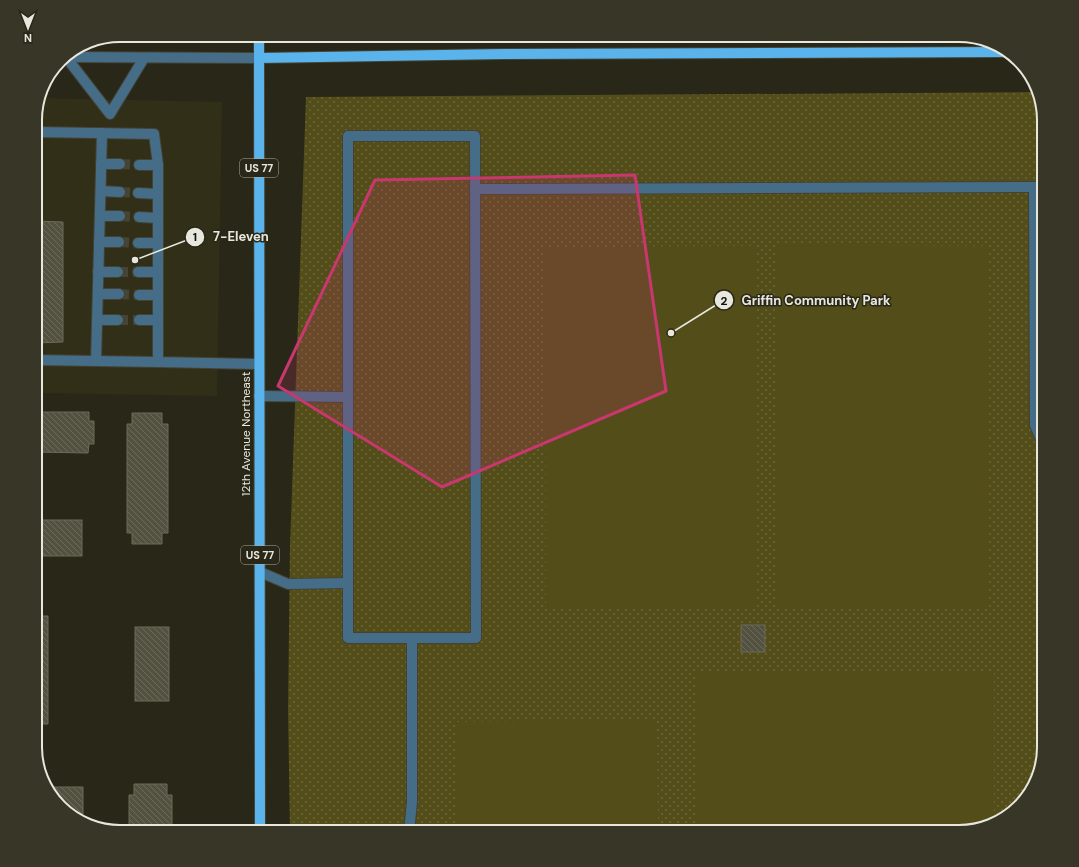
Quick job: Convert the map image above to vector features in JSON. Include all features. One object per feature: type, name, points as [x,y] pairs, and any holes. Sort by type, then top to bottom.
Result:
[{"type":"main road","name":"12th Avenue Northeast","points":[[259,42],[260,825]]},
{"type":"main road","points":[[259,58],[510,54],[998,52]]},
{"type":"street","points":[[74,57],[259,58]]},
{"type":"street","points":[[96,361],[101,164],[110,114],[144,58]]},
{"type":"street","points":[[69,61],[110,114]]},
{"type":"street","points":[[42,132],[154,134],[158,165],[158,362]]},
{"type":"street","points":[[348,136],[475,136],[476,638],[348,638],[348,397],[348,136]]},
{"type":"street","points":[[101,164],[120,164]]},
{"type":"street","points":[[139,164],[158,165]]},
{"type":"street","points":[[475,189],[1037,187]]},
{"type":"street","points":[[101,191],[120,192]]},
{"type":"street","points":[[138,193],[158,194]]},
{"type":"street","points":[[100,216],[120,216]]},
{"type":"street","points":[[139,217],[158,218]]},
{"type":"street","points":[[99,242],[119,242]]},
{"type":"street","points":[[138,243],[158,244]]},
{"type":"street","points":[[98,272],[118,272]]},
{"type":"street","points":[[138,272],[158,272]]},
{"type":"street","points":[[98,294],[118,294]]},
{"type":"street","points":[[139,295],[158,295]]},
{"type":"street","points":[[1037,306],[1035,426],[1037,430]]},
{"type":"street","points":[[97,320],[118,320]]},
{"type":"street","points":[[139,320],[158,320]]},
{"type":"street","points":[[42,360],[259,364]]},
{"type":"street","points":[[259,396],[348,397]]},
{"type":"street","points":[[260,572],[288,584],[348,583]]},
{"type":"street","points":[[410,825],[412,802],[412,638]]},
{"type":"highlighted area","points":[[635,175],[666,391],[442,487],[278,386],[375,180]]},
{"type":"shaded area","points":[[1032,92],[1037,115],[1037,752],[1033,772],[1027,786],[1018,798],[998,815],[984,821],[964,825],[290,825],[288,710],[290,546],[306,97]]},
{"type":"shaded area","points":[[46,98],[222,102],[217,396],[42,393],[42,115]]},
{"type":"shaded area","points":[[777,245],[988,246],[987,608],[777,608]]},
{"type":"shaded area","points":[[756,246],[756,609],[546,609],[545,247]]},
{"type":"shaded area","points":[[695,672],[994,673],[994,817],[984,821],[964,825],[695,825]]},
{"type":"shaded area","points":[[657,720],[658,825],[456,825],[455,722]]},
{"type":"building","points":[[42,221],[63,222],[63,342],[42,343]]},
{"type":"building","points":[[42,412],[89,412],[89,421],[94,421],[94,444],[89,444],[88,453],[42,452]]},
{"type":"building","points":[[132,413],[162,413],[162,424],[168,424],[168,533],[162,533],[162,544],[132,544],[132,533],[127,533],[127,424],[132,424]]},
{"type":"building","points":[[42,520],[82,520],[82,556],[42,556]]},
{"type":"building","points":[[42,616],[48,616],[48,724],[42,724]]},
{"type":"building","points":[[741,625],[765,625],[765,652],[741,652]]},
{"type":"building","points":[[135,627],[169,627],[169,701],[135,701]]},
{"type":"building","points":[[134,784],[167,784],[167,795],[172,795],[172,825],[129,825],[129,795],[134,795]]},
{"type":"building","points":[[53,787],[83,787],[83,816],[69,806]]},
{"type":"tunnel","points":[[120,164],[139,165]]},
{"type":"tunnel","points":[[120,192],[138,193]]},
{"type":"tunnel","points":[[120,216],[139,217]]},
{"type":"tunnel","points":[[119,242],[138,243]]},
{"type":"tunnel","points":[[118,272],[138,272]]},
{"type":"tunnel","points":[[119,294],[139,295]]},
{"type":"tunnel","points":[[118,320],[139,320]]},
{"type":"place","name":"7-Eleven","points":[[135,260]]},
{"type":"place","name":"Griffin Community Park","points":[[671,333]]}]
